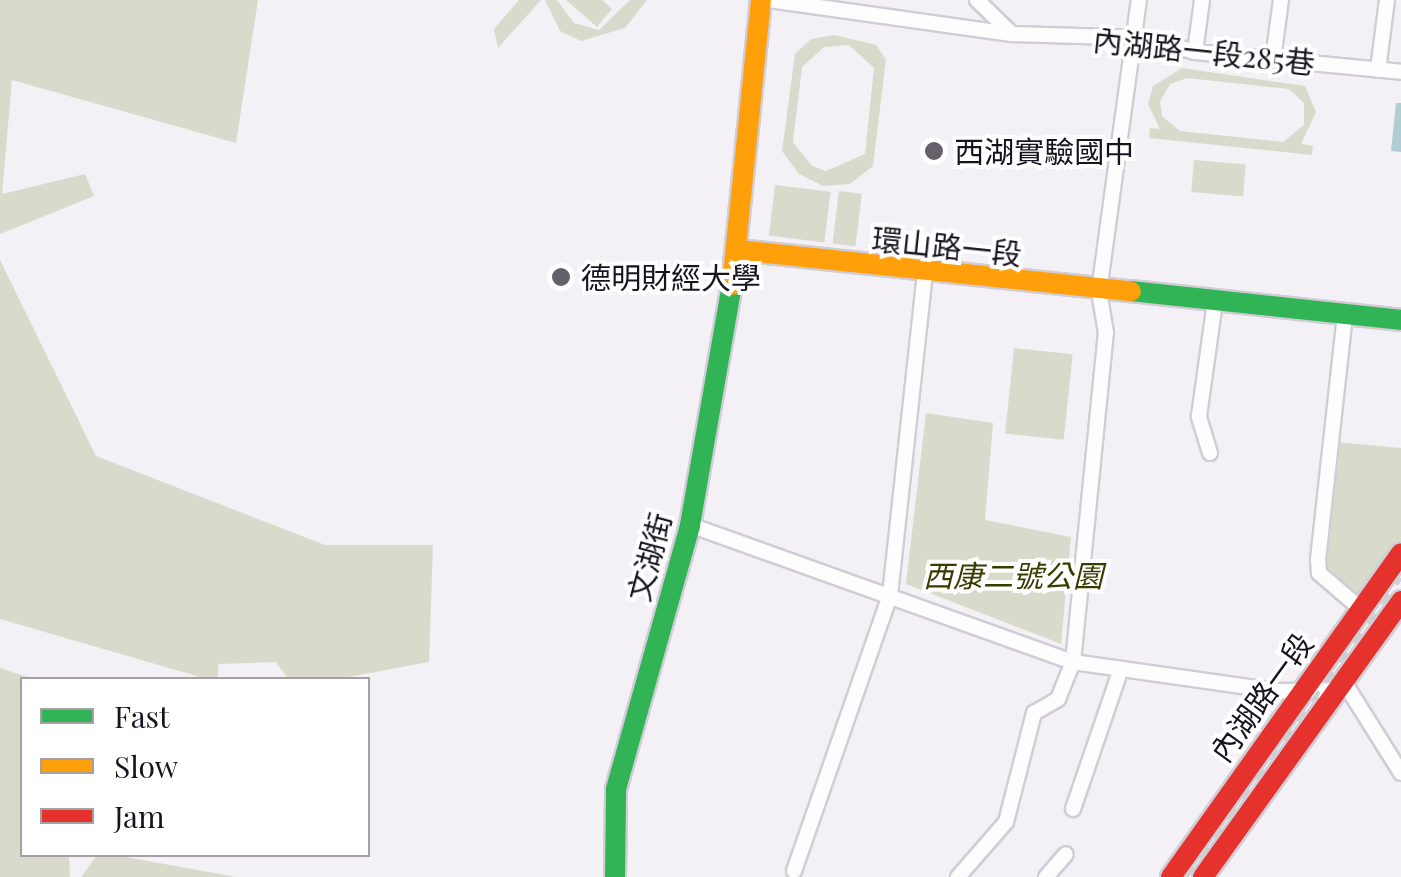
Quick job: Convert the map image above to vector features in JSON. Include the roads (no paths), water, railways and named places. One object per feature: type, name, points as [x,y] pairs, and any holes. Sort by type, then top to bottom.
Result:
[{"type":"street","points":[[738,250],[761,0]]},
{"type":"street","name":"內湖路一段285巷","points":[[769,0],[852,4],[1012,34],[1133,38],[1195,52],[1401,72]]},
{"type":"street","points":[[958,877],[1006,822],[1034,713],[1058,699],[1073,662],[1106,333],[1099,291],[1139,0]]},
{"type":"street","points":[[1195,52],[1202,0]]},
{"type":"street","points":[[1273,60],[1281,0]]},
{"type":"street","points":[[1378,70],[1387,0]]},
{"type":"street","points":[[985,4],[1012,34]]},
{"type":"street","name":"環山路一段","points":[[738,250],[925,274],[1401,320]]},
{"type":"street","name":"文湖街","points":[[616,877],[616,789],[690,525],[738,250]]},
{"type":"street","points":[[794,870],[890,595],[925,274]]},
{"type":"street","points":[[1210,453],[1199,416],[1215,302]]},
{"type":"street","points":[[1345,315],[1318,559],[1319,573],[1362,610]]},
{"type":"street","points":[[690,525],[1073,662],[1302,690],[1349,690],[1401,773]]},
{"type":"street","name":"內湖路一段","points":[[1170,877],[1401,553]]},
{"type":"street","name":"內湖路一段","points":[[1202,877],[1401,602]]},
{"type":"street","points":[[1074,809],[1121,669]]},
{"type":"street","points":[[1046,877],[1066,854]]},
{"type":"water","points":[[1396,103],[1401,103],[1401,152],[1391,151]]},
{"type":"railway","points":[[1186,877],[1401,578]]},
{"type":"place","name":"西湖實驗國中","points":[[934,151]]},
{"type":"place","name":"德明財經大學","points":[[561,277]]},
{"type":"park label","name":"西康二號公園","points":[[1013,575]]}]
